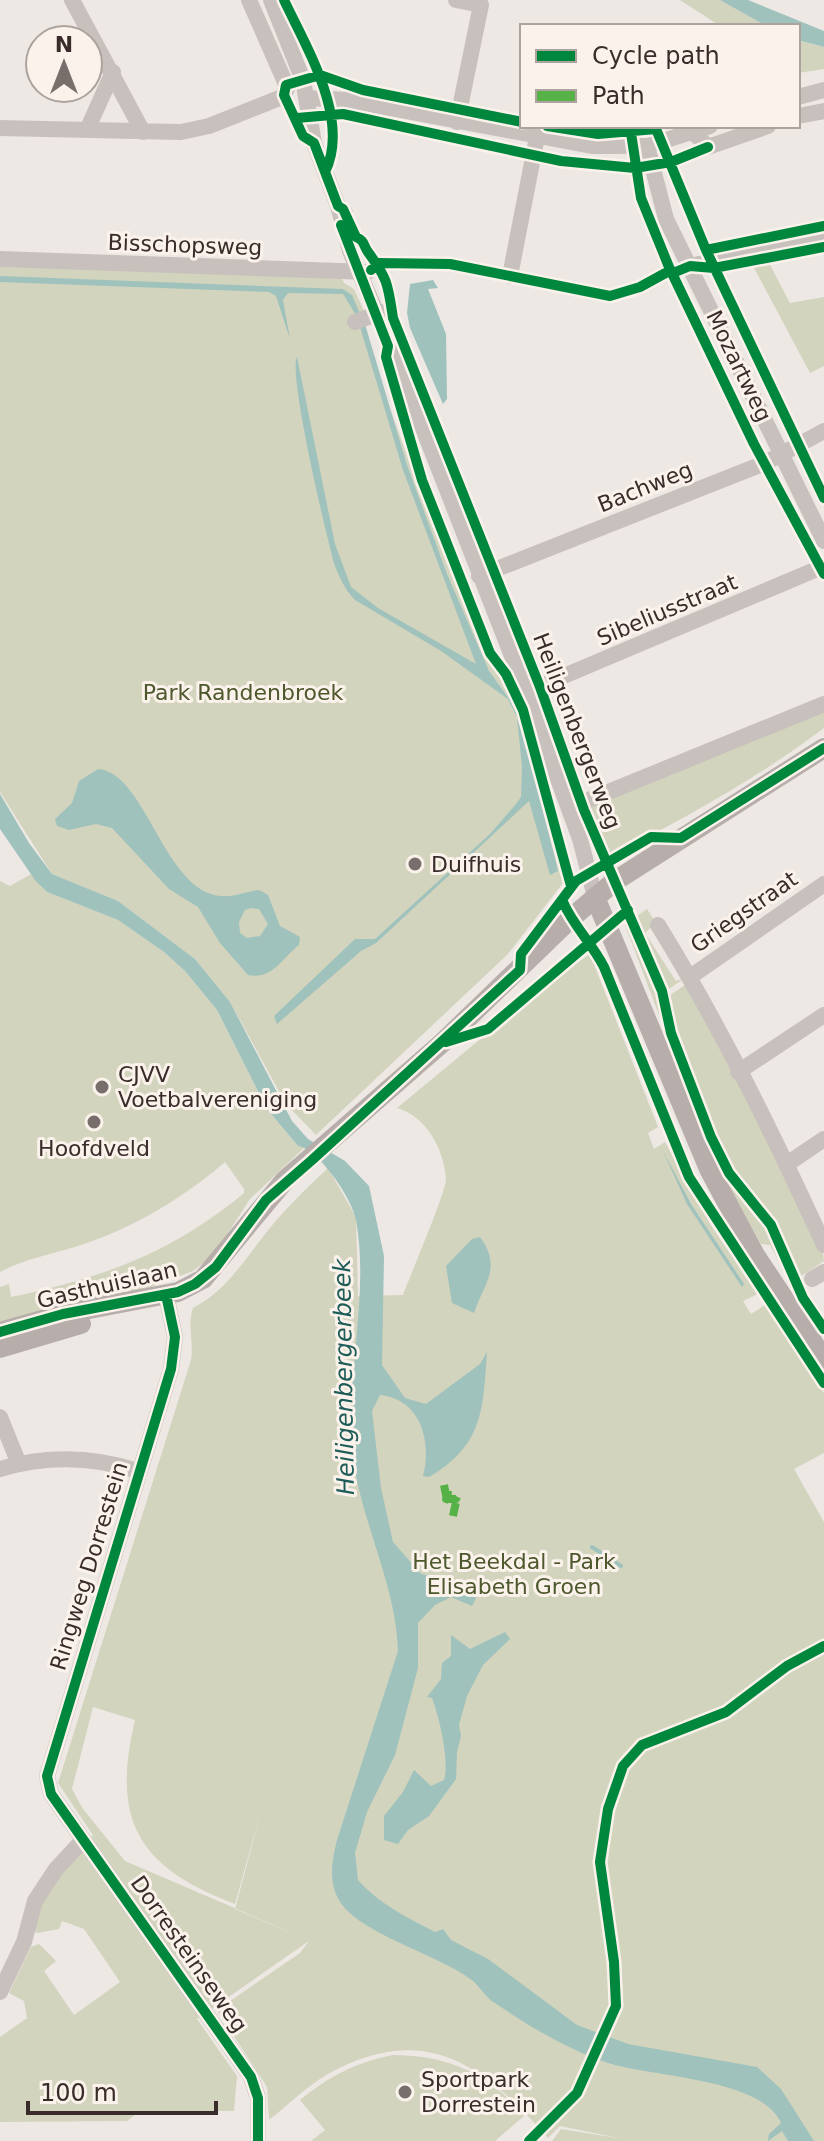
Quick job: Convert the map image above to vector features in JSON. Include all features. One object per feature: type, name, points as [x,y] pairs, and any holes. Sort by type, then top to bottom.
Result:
[{"type":"main road","name":"Gasthuislaan","points":[[0,1332],[63,1314],[196,1296],[217,1283],[319,1154],[595,897],[642,863],[824,748]]},
{"type":"main road","name":"Heiligenbergerweg","points":[[595,897],[709,1169],[755,1255],[824,1359]]},
{"type":"main road","name":"Gasthuislaan","points":[[0,1348],[167,1300]]},
{"type":"street","points":[[72,0],[143,132]]},
{"type":"street","points":[[0,128],[143,132],[195,130],[284,95],[285,82],[249,0]]},
{"type":"street","name":"Heiligenbergerweg","points":[[271,0],[303,80],[314,143],[338,206],[353,229],[364,272],[370,316],[392,349],[526,692],[569,808],[595,897]]},
{"type":"street","points":[[456,0],[482,3],[457,122]]},
{"type":"street","points":[[87,130],[113,72]]},
{"type":"street","points":[[800,96],[824,90]]},
{"type":"street","points":[[307,98],[347,100],[592,146],[647,146],[704,128]]},
{"type":"street","points":[[800,116],[824,111]]},
{"type":"street","points":[[693,132],[708,147],[762,128]]},
{"type":"street","points":[[510,276],[537,137]]},
{"type":"street","name":"Mozartweg","points":[[647,146],[666,219],[824,541]]},
{"type":"street","points":[[690,266],[824,236]]},
{"type":"street","name":"Bisschopsweg","points":[[0,259],[364,272]]},
{"type":"street","name":"Bachweg","points":[[479,576],[765,463],[824,431]]},
{"type":"street","name":"Sibeliusstraat","points":[[526,692],[824,566]]},
{"type":"street","points":[[569,808],[824,704]]},
{"type":"street","name":"Griegstraat","points":[[690,977],[824,884]]},
{"type":"street","points":[[658,925],[690,977],[787,1164],[824,1245]]},
{"type":"street","points":[[738,1072],[824,1015]]},
{"type":"street","points":[[787,1164],[824,1139]]},
{"type":"street","name":"Ringweg Dorrestein","points":[[83,1840],[51,1794],[47,1776],[171,1369],[175,1337],[167,1300]]},
{"type":"street","points":[[0,1417],[19,1464]]},
{"type":"street","points":[[0,1469],[59,1458],[102,1459],[138,1471]]},
{"type":"street","points":[[0,1992],[24,1942],[35,1901],[56,1869],[83,1840]]},
{"type":"street","name":"Dorresteinseweg","points":[[83,1840],[251,2077],[258,2098],[258,2141]]},
{"type":"green space","points":[[680,0],[720,0],[762,24],[717,24]]},
{"type":"green space","points":[[800,41],[824,47],[824,69],[800,73]]},
{"type":"green space","points":[[768,261],[790,303],[824,297],[824,366],[810,373],[752,264]]},
{"type":"green space","name":"Park Randenbroek","points":[[0,267],[340,274],[344,283],[354,289],[364,311],[360,314],[347,290],[413,472],[516,712],[566,879],[508,954],[316,1135],[286,1104],[230,1002],[195,959],[118,901],[52,874],[0,792]]},
{"type":"green space","points":[[824,708],[824,728],[799,747],[720,797],[611,857],[587,804]]},
{"type":"green space","name":"CJVV Voetbalvereniging","points":[[31,874],[47,892],[118,920],[185,971],[217,1010],[267,1109],[298,1146],[305,1147],[250,1199],[214,1255],[193,1271],[146,1289],[0,1327],[0,1287],[9,1284],[11,1297],[106,1272],[190,1232],[244,1193],[225,1162],[175,1199],[138,1221],[100,1238],[0,1272],[0,881],[10,886]]},
{"type":"green space","points":[[647,909],[656,923],[645,933],[676,981],[685,978],[666,991],[633,919]]},
{"type":"green space","points":[[630,922],[658,990],[667,1030],[716,1153],[733,1182],[768,1225],[793,1281],[790,1283],[770,1245],[761,1244],[715,1163],[625,925]]},
{"type":"green space","points":[[602,948],[671,1119],[667,1123],[599,951]]},
{"type":"green space","name":"Het Beekdal - Park Elisabeth Groen","points":[[590,954],[658,1127],[648,1133],[654,1149],[665,1142],[712,1227],[758,1294],[743,1301],[751,1314],[765,1305],[824,1393],[824,1453],[794,1469],[824,1522],[824,2141],[552,2141],[561,2129],[618,2138],[560,2126],[548,2138],[524,2112],[476,2071],[450,2058],[423,2051],[394,2051],[363,2058],[320,2079],[269,2120],[267,2087],[217,2010],[300,1953],[309,1941],[197,2019],[237,2076],[234,2111],[140,2111],[127,2121],[0,2122],[0,2037],[27,2018],[24,2001],[9,1993],[31,1947],[39,1944],[56,1961],[44,1971],[74,2015],[120,1982],[84,1929],[62,1921],[59,1929],[37,1933],[31,1928],[38,1902],[93,1835],[58,1783],[191,1360],[193,1308],[213,1295],[229,1279],[283,1213],[328,1168],[356,1217],[358,1296],[403,1295],[446,1179],[442,1156],[432,1135],[417,1118],[397,1108],[553,979]],"holes":[[[93,1707],[135,1720],[128,1755],[127,1786],[131,1813],[140,1836],[154,1856],[175,1874],[235,1904],[262,1808],[235,1908],[125,1861],[83,1809],[72,1789]]]},
{"type":"green space","points":[[689,982],[823,1253],[824,1261],[797,1279],[770,1218],[741,1185],[720,1150],[673,1030],[666,998]]},
{"type":"green space","name":"Sportpark Dorrestein","points":[[393,2055],[431,2058],[466,2069],[497,2088],[524,2116],[495,2141],[311,2141],[325,2130],[300,2100],[343,2072]]},
{"type":"water","points":[[720,0],[748,0],[824,31],[824,47],[800,41],[800,24],[762,24]]},
{"type":"water","points":[[0,276],[343,289],[352,295],[360,314],[356,315],[343,294],[288,293],[283,300],[290,339],[276,296],[269,292],[0,282]]},
{"type":"water","points":[[433,280],[438,288],[428,289],[446,334],[447,399],[443,404],[410,328],[407,313],[410,284]]},
{"type":"water","points":[[365,324],[407,465],[447,574],[489,671],[518,711],[558,871],[550,875],[529,801],[376,943],[361,951],[277,1024],[274,1016],[355,939],[375,939],[490,834],[521,797],[522,767],[517,717],[508,699],[441,651],[355,600],[334,563],[303,422],[297,357],[335,544],[351,587],[378,608],[476,664],[403,470],[360,327]]},
{"type":"water","points":[[98,769],[114,775],[128,788],[179,868],[194,884],[218,896],[259,890],[268,895],[280,926],[300,937],[299,945],[271,971],[257,976],[248,975],[220,943],[198,907],[169,889],[112,828],[96,824],[69,830],[57,826],[55,819],[72,803],[79,781]],"holes":[[[259,909],[268,924],[260,936],[247,938],[240,933],[239,922],[245,910]]]},
{"type":"water","points":[[0,794],[52,874],[118,901],[195,959],[230,1002],[292,1121],[308,1139],[345,1161],[369,1186],[384,1256],[382,1365],[405,1398],[426,1404],[480,1364],[487,1352],[477,1424],[461,1452],[429,1477],[423,1476],[424,1436],[414,1413],[394,1398],[380,1395],[372,1411],[381,1488],[393,1542],[421,1574],[439,1578],[477,1596],[472,1606],[451,1597],[435,1605],[418,1623],[418,1668],[395,1755],[367,1812],[355,1853],[358,1880],[404,1916],[435,1932],[443,1929],[451,1940],[488,1959],[577,2025],[628,2044],[757,2067],[781,2089],[814,2141],[788,2141],[782,2131],[768,2141],[769,2134],[781,2123],[770,2108],[729,2088],[608,2063],[564,2044],[492,2001],[459,1971],[363,1923],[339,1900],[332,1878],[335,1848],[398,1651],[396,1624],[360,1492],[351,1438],[360,1274],[354,1211],[325,1165],[298,1146],[267,1109],[217,1010],[185,971],[118,920],[47,892],[35,880],[0,829]]},
{"type":"water","points":[[663,1151],[691,1204],[744,1284],[742,1287],[687,1204]]},
{"type":"water","points":[[480,1237],[487,1248],[491,1267],[474,1313],[452,1303],[446,1266],[472,1239]]},
{"type":"water","points":[[505,1632],[510,1639],[483,1665],[467,1696],[459,1725],[461,1736],[456,1779],[429,1816],[408,1830],[398,1844],[384,1840],[384,1816],[403,1792],[414,1770],[431,1786],[444,1780],[445,1751],[432,1698],[427,1697],[441,1679],[442,1663],[451,1656],[451,1635],[470,1649]]},
{"type":"waterway","points":[[592,1547],[621,1566]]},
{"type":"marked path","points":[[444,1485],[446,1495],[458,1495],[456,1499],[446,1499],[456,1502],[453,1516]]},
{"type":"cycle path","points":[[284,0],[313,61],[329,107],[333,130],[332,152],[325,172]]},
{"type":"cycle path","points":[[320,75],[286,85],[284,95],[303,136],[314,143],[338,206],[343,209],[356,237],[383,276],[393,318],[540,687],[584,810],[662,991],[671,1033],[711,1137],[729,1173],[771,1225],[803,1298],[824,1329]]},
{"type":"cycle path","points":[[320,75],[363,90],[520,122]]},
{"type":"cycle path","points":[[297,118],[343,114],[561,161],[635,168],[671,162],[708,147]]},
{"type":"cycle path","points":[[560,128],[598,134],[656,129],[706,250],[824,498]]},
{"type":"cycle path","points":[[631,133],[641,198],[669,267],[754,444],[824,574]]},
{"type":"cycle path","points":[[341,225],[388,346],[386,357],[422,480],[490,653],[506,674],[523,710],[571,886]]},
{"type":"cycle path","points":[[706,250],[824,226]]},
{"type":"cycle path","points":[[673,273],[690,266],[714,268],[824,247]]},
{"type":"cycle path","points":[[371,270],[379,263],[450,264],[610,296],[640,287],[671,270]]},
{"type":"cycle path","points":[[0,1332],[63,1314],[178,1292],[195,1284],[216,1267],[266,1200],[520,970],[521,954],[576,881],[651,837],[681,838],[824,748]]},
{"type":"cycle path","points":[[563,902],[604,967],[689,1177],[824,1383]]},
{"type":"cycle path","points":[[446,1042],[488,1029],[628,910]]},
{"type":"cycle path","points":[[166,1295],[175,1337],[171,1369],[47,1776],[51,1794],[251,2077],[258,2098],[258,2141]]},
{"type":"cycle path","points":[[529,2141],[577,2093],[616,2006],[614,1962],[600,1862],[608,1809],[623,1766],[642,1745],[726,1712],[787,1666],[824,1646]]},
{"type":"place","name":"Duifhuis","points":[[415,864]]},
{"type":"place","name":"CJVV Voetbalvereniging","points":[[102,1087]]},
{"type":"place","name":"Hoofdveld","points":[[94,1122]]},
{"type":"place","name":"Sportpark Dorrestein","points":[[405,2092]]},
{"type":"water label","name":"Heiligenbergerbeek","points":[[344,1377]]}]
